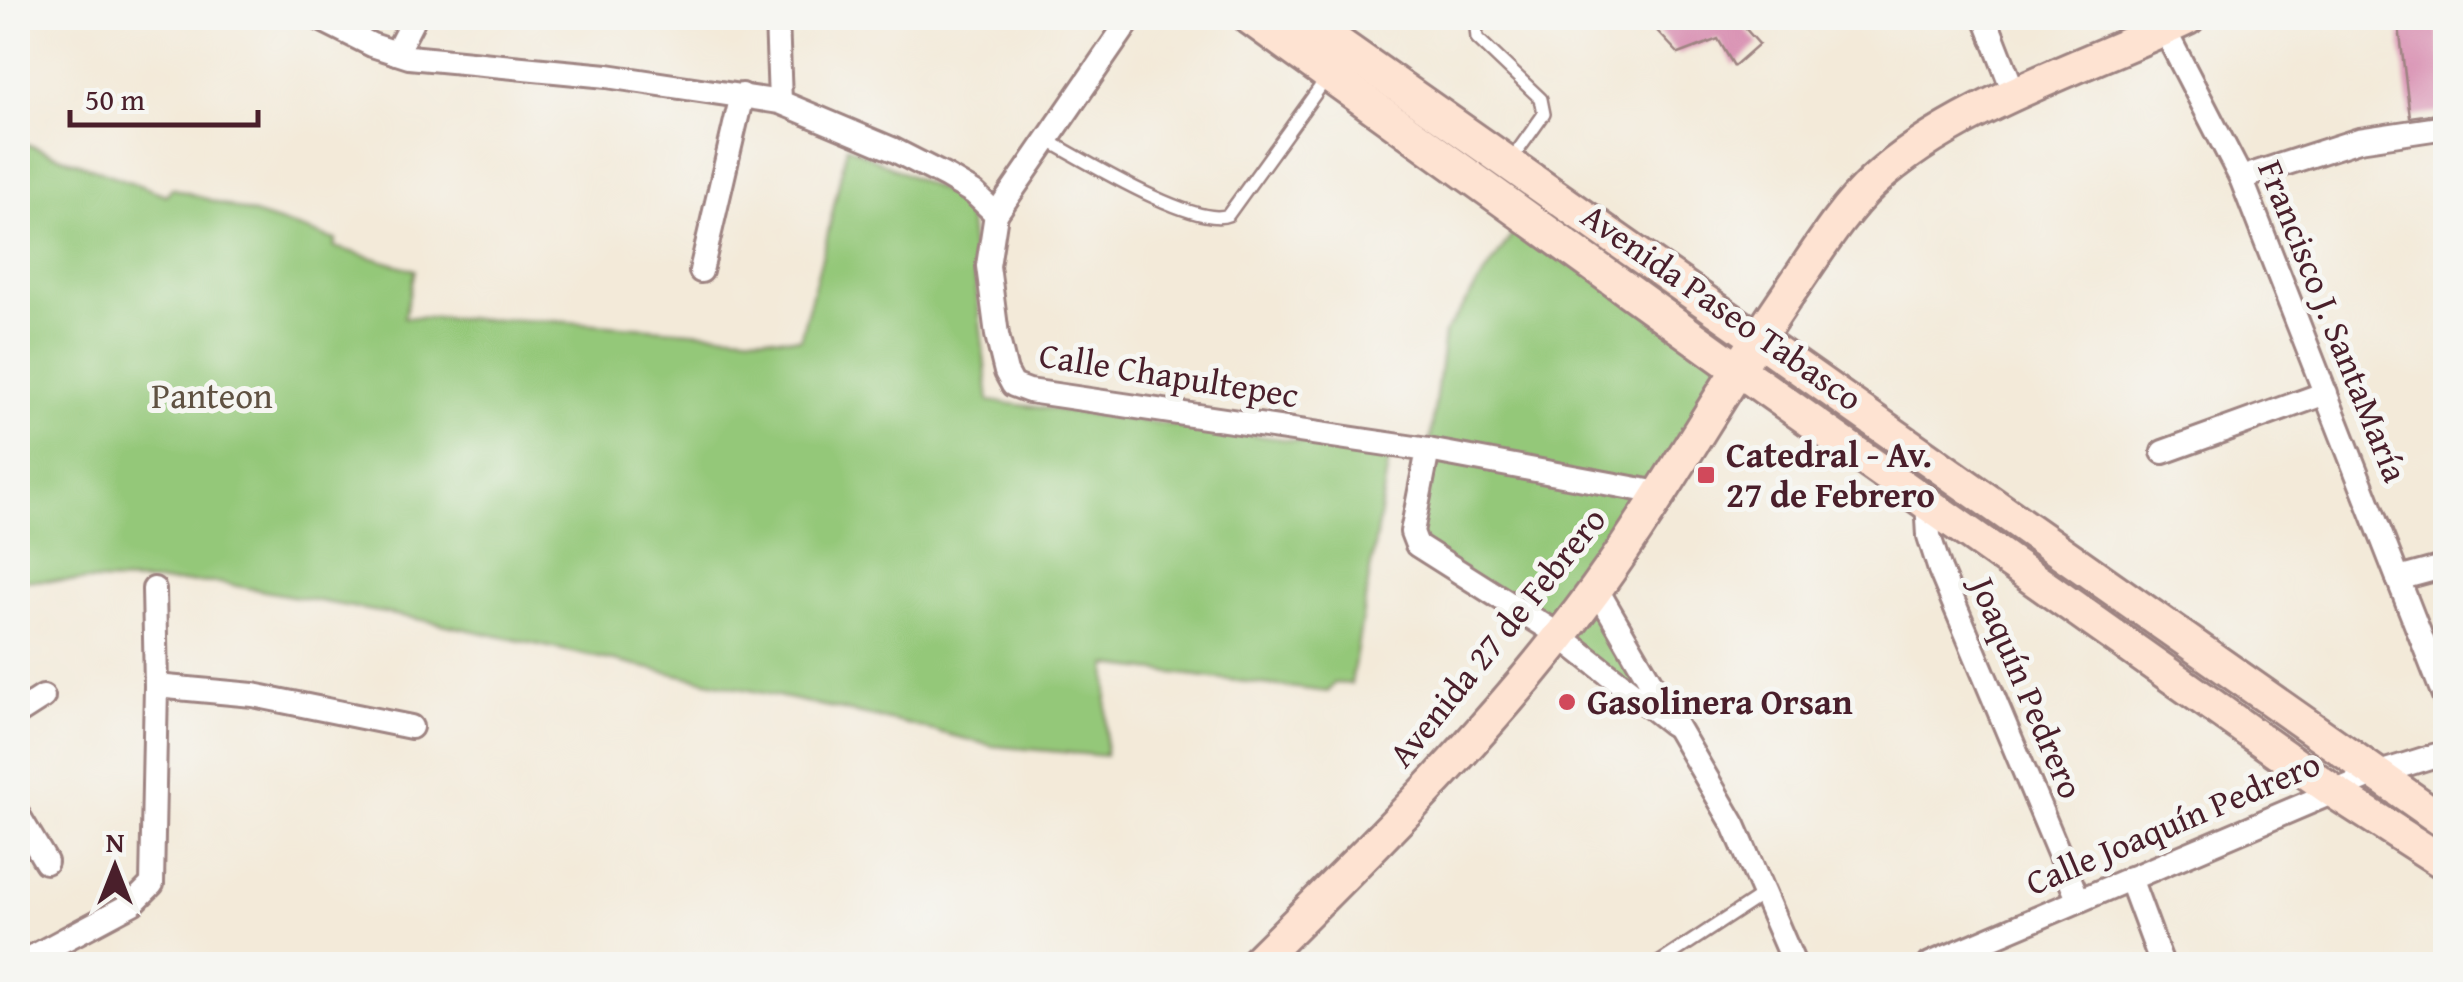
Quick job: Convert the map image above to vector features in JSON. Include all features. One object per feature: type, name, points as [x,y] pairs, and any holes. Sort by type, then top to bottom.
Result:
[{"type":"main road","name":"Avenida Paseo Tabasco","points":[[1250,18],[2336,793],[2446,864]]},
{"type":"main road","name":"Avenida Paseo Tabasco","points":[[1302,18],[2446,822]]},
{"type":"main road","name":"Avenida 27 de Febrero","points":[[1255,964],[1441,776],[1596,588],[1736,368],[1838,221],[1874,181],[1916,148],[2015,95],[2176,23]]},
{"type":"street","points":[[318,18],[396,53],[607,76],[780,102],[947,177],[974,193],[996,214]]},
{"type":"street","points":[[396,53],[414,18]]},
{"type":"street","points":[[777,18],[780,102]]},
{"type":"street","name":"Calle Chapultepec","points":[[1131,18],[996,214],[988,266],[989,294],[1006,372],[1014,385],[1029,391],[1428,450],[1659,492]]},
{"type":"street","points":[[1985,18],[2015,95]]},
{"type":"street","name":"Francisco J. SantaMaría","points":[[2176,23],[2242,178],[2446,701]]},
{"type":"street","points":[[702,271],[742,95]]},
{"type":"street","points":[[2242,178],[2359,140],[2446,128]]},
{"type":"street","points":[[2163,452],[2326,394]]},
{"type":"street","points":[[1428,450],[1412,532],[1417,545],[1559,634],[1672,724]]},
{"type":"street","name":"Joaquín Pedrero","points":[[1927,501],[1929,536],[1940,570],[2078,899]]},
{"type":"street","points":[[2398,579],[2446,566]]},
{"type":"street","points":[[1596,588],[1734,825],[1794,964]]},
{"type":"street","points":[[19,964],[133,903],[152,884],[154,589]]},
{"type":"street","points":[[156,686],[252,695],[412,726]]},
{"type":"street","points":[[18,713],[43,697]]},
{"type":"street","name":"Calle Joaquín Pedrero","points":[[1930,964],[2376,774],[2446,752]]},
{"type":"street","points":[[18,815],[46,862]]},
{"type":"street","points":[[2130,878],[2162,964]]},
{"type":"lane","points":[[1487,18],[1476,28],[1476,38],[1544,106],[1544,114],[1509,163]]},
{"type":"lane","points":[[1047,140],[1179,209],[1220,218],[1228,215],[1329,75]]},
{"type":"lane","points":[[1657,964],[1765,893]]},
{"type":"green space","name":"Panteon","points":[[18,141],[166,195],[172,188],[336,240],[334,247],[415,270],[404,317],[554,321],[800,339],[847,146],[963,201],[968,213],[989,401],[1390,453],[1351,684],[1334,683],[1328,692],[1108,665],[1105,756],[993,746],[903,723],[428,621],[220,583],[18,580]]},
{"type":"green space","points":[[1525,216],[1736,368],[1596,588],[1672,724],[1417,545],[1444,334]]},
{"type":"building","points":[[1645,18],[1736,18],[1759,44],[1734,66],[1718,39],[1679,54]]},
{"type":"building","points":[[2398,18],[2436,18],[2446,112],[2410,117]]},
{"type":"place","name":"Catedral - Av. 27 de Febrero","points":[[1706,475]]},
{"type":"place","name":"Gasolinera Orsan","points":[[1567,702]]}]
